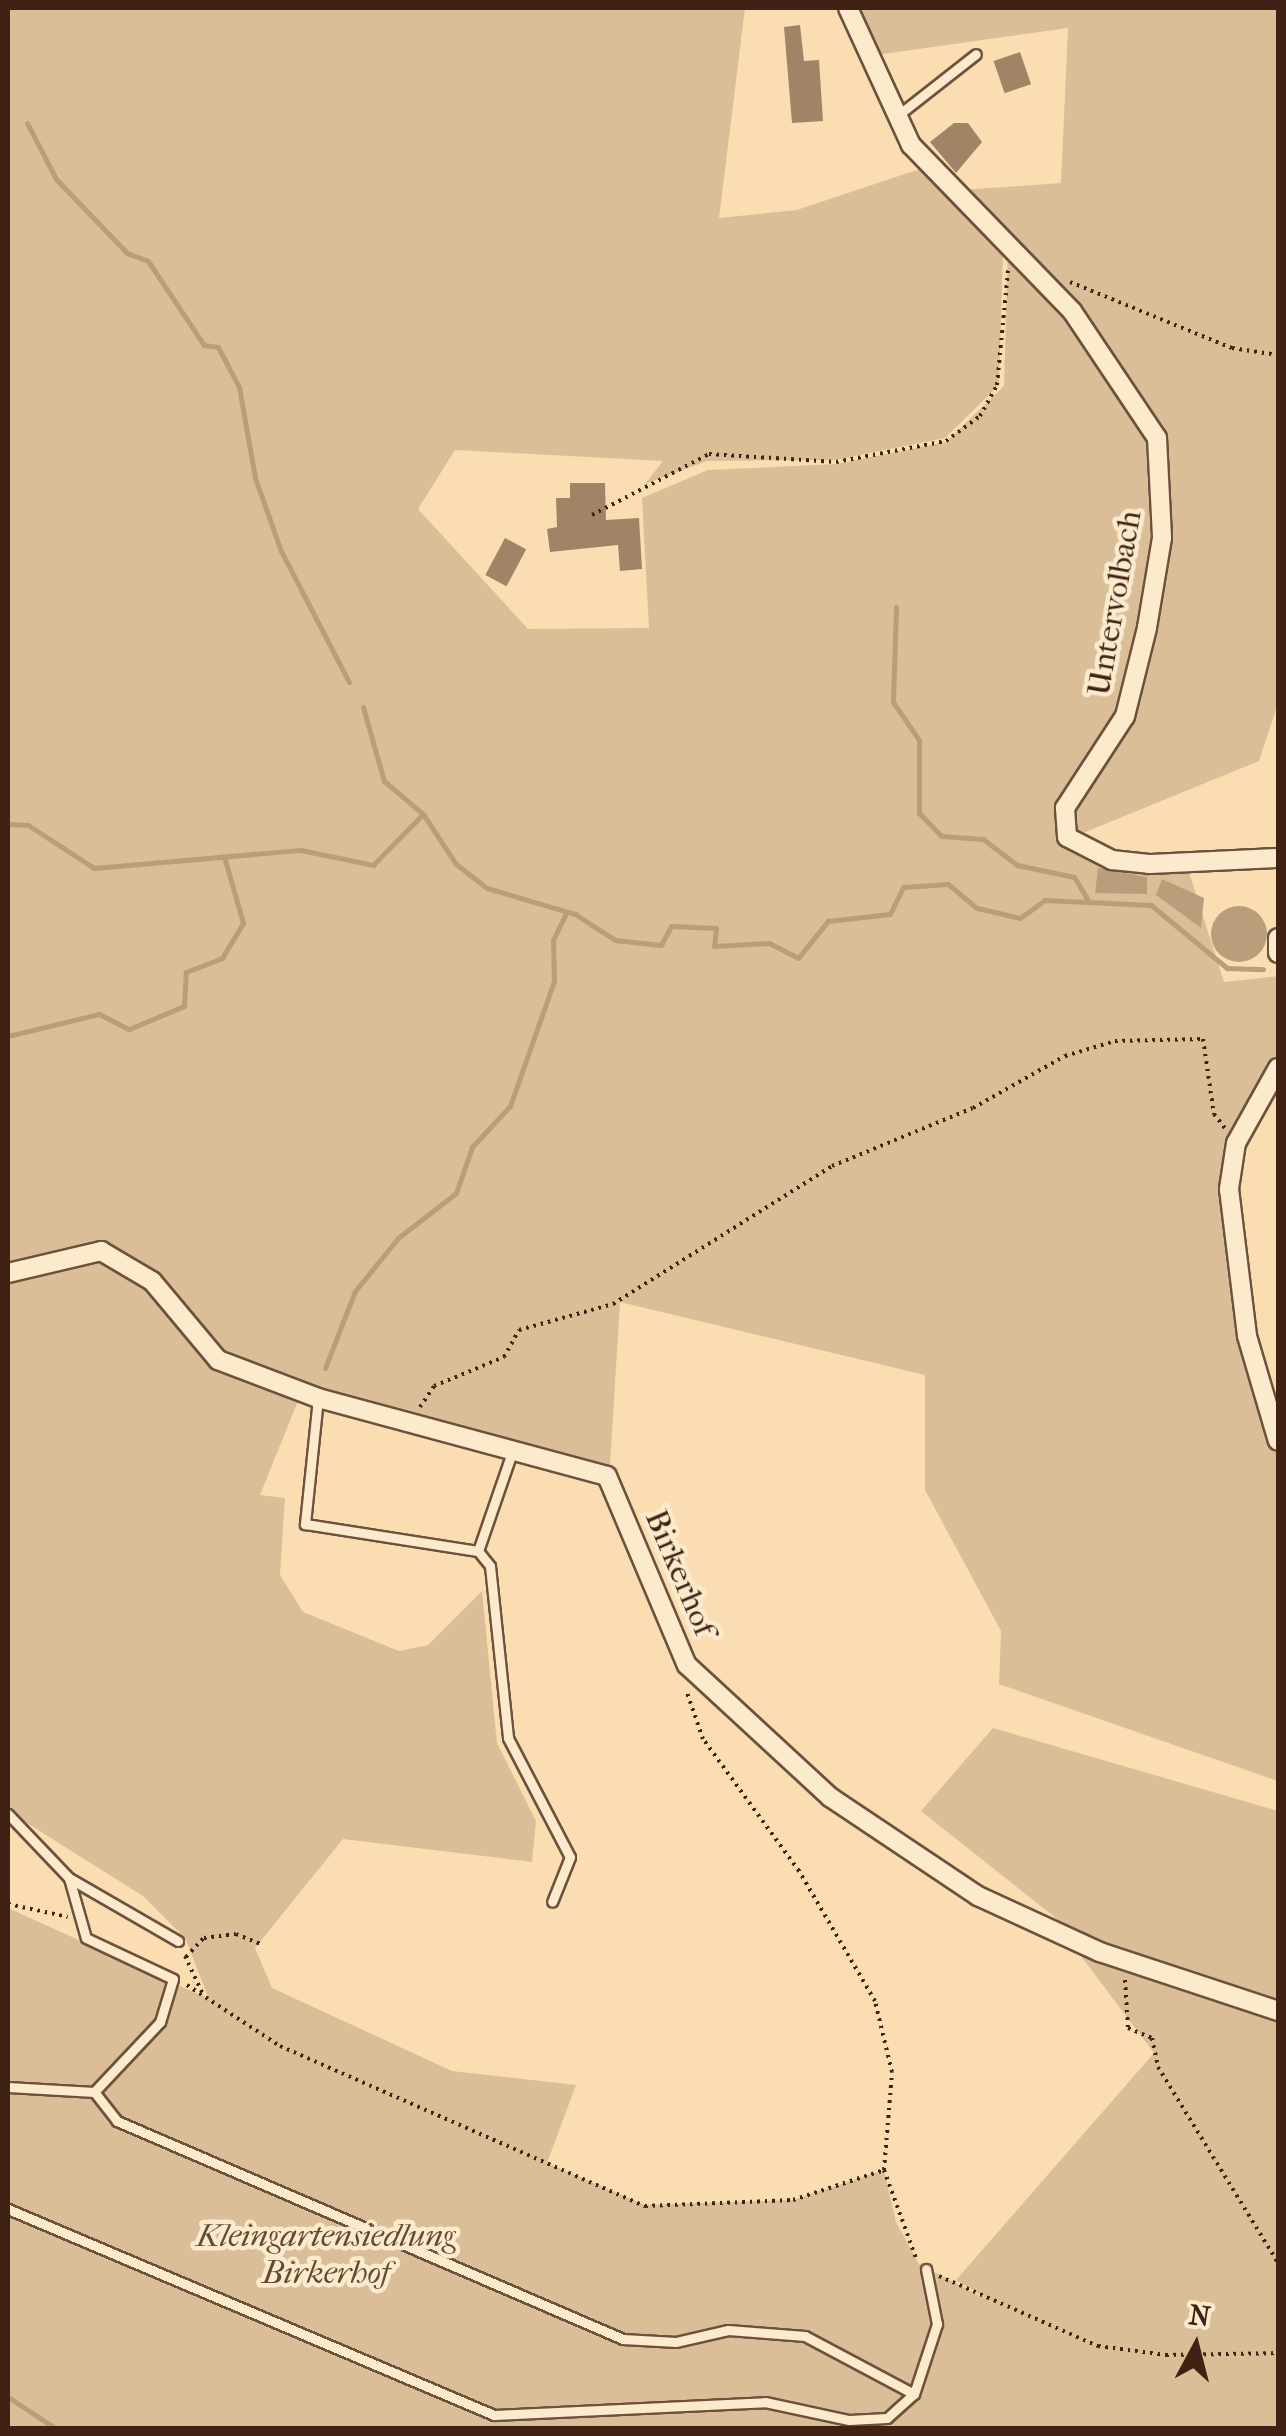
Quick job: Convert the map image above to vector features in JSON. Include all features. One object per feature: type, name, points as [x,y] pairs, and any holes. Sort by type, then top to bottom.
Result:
[{"type":"street","name":"Untervolbach","points":[[848,8],[911,145],[1005,247],[1072,311],[1142,404],[1161,463],[1162,538],[1125,716],[1064,808],[1062,828],[1112,860],[1278,858]]},
{"type":"street","points":[[1278,938],[1278,953]]},
{"type":"street","points":[[1278,1068],[1236,1143],[1229,1189],[1238,1277],[1278,1442]]},
{"type":"street","name":"Birkerhof","points":[[8,1273],[101,1251],[152,1281],[218,1360],[318,1398],[607,1476],[686,1664],[830,1798],[978,1896],[1130,1963],[1278,2010]]},
{"type":"lane","points":[[897,116],[976,54]]},
{"type":"lane","points":[[318,1398],[306,1524],[478,1551],[490,1566],[508,1738],[570,1857],[552,1902]]},
{"type":"lane","points":[[478,1551],[513,1449]]},
{"type":"lane","points":[[8,1814],[70,1878],[178,1941]]},
{"type":"lane","points":[[70,1878],[86,1938],[174,1979],[160,2022],[94,2092]]},
{"type":"lane","points":[[8,2087],[94,2092],[118,2121],[623,2338],[676,2342],[728,2330],[805,2336],[914,2394]]},
{"type":"lane","points":[[8,2209],[494,2416],[765,2402],[849,2420],[887,2418],[914,2394],[937,2324],[926,2269]]},
{"type":"path","points":[[592,515],[710,454],[836,462],[946,441],[980,416],[997,386],[1011,308],[1005,247]]},
{"type":"path","points":[[1055,276],[1232,348],[1278,354]]},
{"type":"path","points":[[405,1419],[434,1386],[504,1357],[519,1330],[612,1304],[832,1166],[973,1108],[1065,1056],[1115,1041],[1203,1039],[1214,1114],[1236,1143]]},
{"type":"path","points":[[692,1716],[875,2000],[892,2084],[884,2170],[896,2222],[926,2269],[1098,2346],[1166,2356],[1278,2353]]},
{"type":"path","points":[[8,1904],[78,1918]]},
{"type":"path","points":[[186,1957],[204,1938],[236,1934],[263,1945]]},
{"type":"path","points":[[178,1941],[202,1992],[228,2020],[645,2206],[793,2200],[884,2170]]},
{"type":"path","points":[[1130,1963],[1122,1990],[1128,2028],[1152,2038],[1158,2068],[1278,2264]]},
{"type":"path","points":[[174,1979],[202,1992]]},
{"type":"green space","points":[[8,8],[745,8],[719,218],[797,210],[929,166],[1003,250],[999,385],[945,438],[835,460],[707,461],[645,484],[663,461],[455,450],[418,509],[528,629],[649,628],[642,498],[708,470],[837,464],[946,442],[1004,386],[1008,246],[961,190],[1061,183],[1068,28],[869,56],[850,8],[1278,8],[1278,703],[1259,761],[1066,840],[1188,869],[1224,982],[1278,976],[1278,1059],[1227,1144],[1229,1278],[1278,1439],[1278,1781],[999,1684],[1001,1631],[925,1490],[925,1375],[620,1302],[610,1466],[319,1395],[219,1355],[155,1277],[101,1247],[8,1268]]},
{"type":"green space","name":"Kleingartensiedlung Birkerhof","points":[[100,1256],[150,1284],[216,1363],[300,1396],[260,1495],[285,1498],[280,1575],[303,1612],[399,1651],[428,1645],[482,1591],[497,1743],[536,1821],[532,1862],[343,1839],[255,1948],[272,1988],[452,2071],[576,2085],[547,2163],[645,2205],[793,2200],[884,2170],[896,2222],[919,2264],[994,2303],[956,2280],[1154,2053],[1071,1943],[1278,2022],[1278,2428],[8,2428],[8,1908],[209,1999],[185,1938],[143,1896],[8,1811],[8,1278]]},
{"type":"green space","points":[[993,1728],[1278,1811],[1278,2013],[1076,1934],[921,1811]]},
{"type":"shaded area","points":[[1098,868],[1147,877],[1147,894],[1095,893]]},
{"type":"shaded area","points":[[1162,879],[1204,898],[1201,928],[1156,895]]},
{"type":"shaded area","points":[[1239,906],[1259,914],[1267,934],[1259,954],[1239,962],[1219,954],[1211,934],[1219,914]]},
{"type":"building","points":[[800,25],[804,61],[819,60],[823,121],[792,123],[784,27]]},
{"type":"building","points":[[1020,52],[1031,84],[1005,93],[994,61]]},
{"type":"building","points":[[954,123],[968,123],[982,142],[956,173],[930,142]]},
{"type":"building","points":[[570,483],[605,483],[606,520],[639,518],[642,569],[620,571],[618,545],[550,552],[547,529],[557,527],[556,498],[570,498]]},
{"type":"building","points":[[505,538],[526,549],[506,586],[485,575]]},
{"type":"waterway","points":[[27,123],[56,179],[127,253],[148,261],[204,345],[218,347],[239,387],[255,478],[281,551],[349,682]]},
{"type":"waterway","points":[[896,607],[893,702],[919,740],[919,813],[941,836],[983,839],[1017,865],[1074,877],[1088,900]]},
{"type":"waterway","points":[[363,707],[384,781],[423,814]]},
{"type":"waterway","points":[[8,824],[28,825],[94,868],[301,850],[373,865],[423,814],[456,864],[487,888],[575,914],[615,940],[661,945],[671,926],[716,928],[714,946],[769,943],[798,958],[828,921],[890,914],[903,887],[948,884],[977,908],[1020,918],[1045,900],[1151,905],[1227,968],[1263,969]]},
{"type":"waterway","points":[[8,1036],[99,1014],[129,1029],[184,1006],[186,972],[222,958],[243,923],[225,860]]},
{"type":"waterway","points":[[325,1368],[355,1291],[398,1238],[456,1193],[472,1147],[510,1106],[554,981],[553,940],[566,913]]},
{"type":"waterway","points":[[8,2397],[55,2428]]}]
